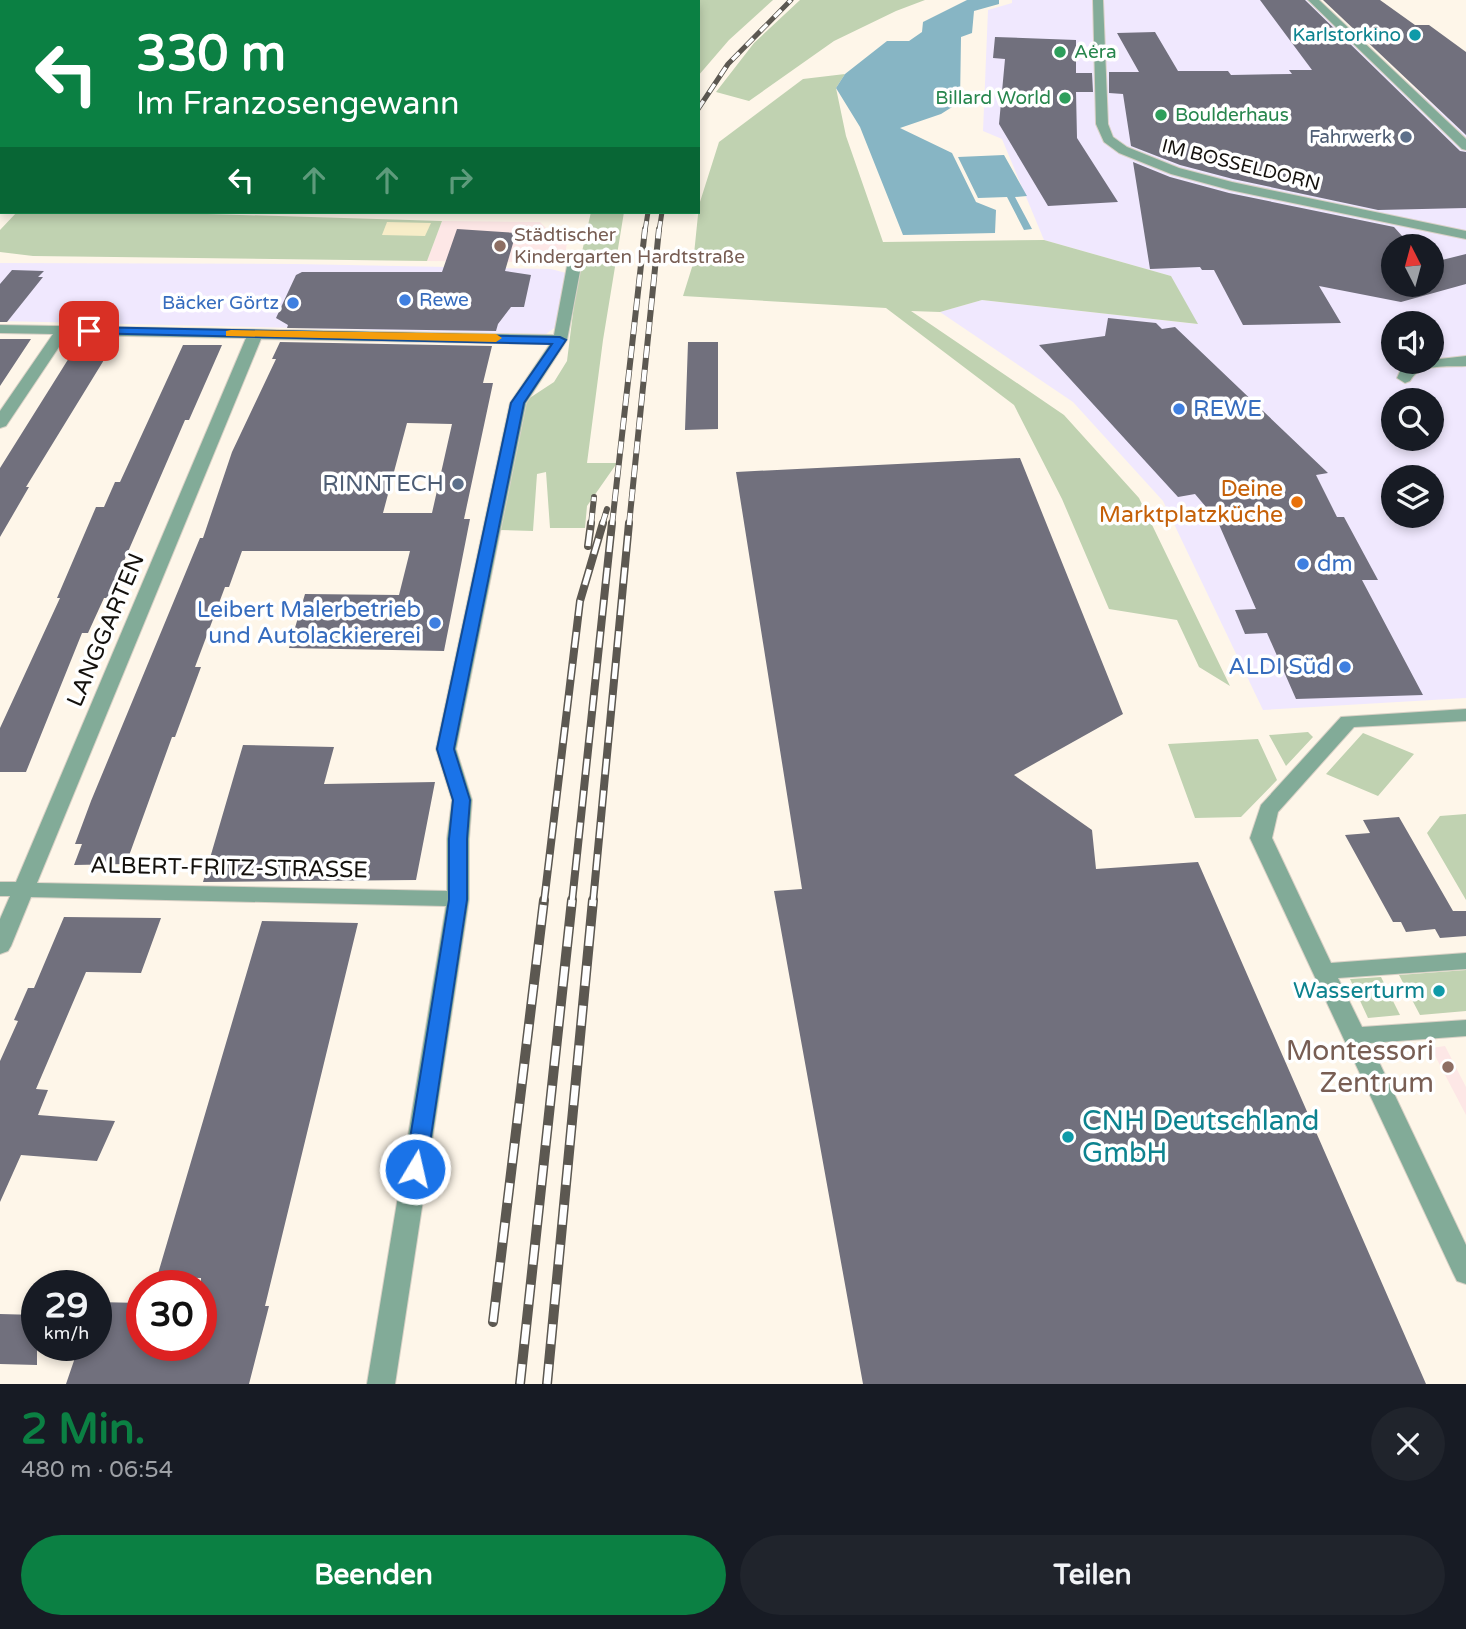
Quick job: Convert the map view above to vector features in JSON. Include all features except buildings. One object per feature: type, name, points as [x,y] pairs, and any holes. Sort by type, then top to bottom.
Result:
[{"type":"street","name":"IM BOSSELDORN","points":[[1098,0],[1102,124],[1108,139],[1123,150],[1206,180],[1466,235]]},
{"type":"street","points":[[1313,0],[1466,146]]},
{"type":"street","points":[[381,1384],[458,900],[458,839],[462,800],[446,749],[517,403],[560,340],[574,266]]},
{"type":"street","points":[[0,329],[560,340]]},
{"type":"street","points":[[0,424],[63,330]]},
{"type":"street","name":"LANGGARTEN","points":[[0,946],[256,334]]},
{"type":"street","points":[[1405,378],[1411,367],[1466,361]]},
{"type":"street","points":[[1466,715],[1348,721],[1268,810],[1261,838],[1466,1273]]},
{"type":"street","name":"ALBERT-FRITZ-STRASSE","points":[[0,889],[458,900]]},
{"type":"street","points":[[1323,971],[1466,961]]},
{"type":"street","points":[[1354,1036],[1466,1028]]},
{"type":"shaded area","points":[[1012,0],[1313,0],[1466,133],[1466,698],[1263,710],[1163,501],[1073,402],[940,312],[982,300],[1197,324],[1171,276],[1044,240],[1002,139],[983,131],[988,10],[1012,3]]},
{"type":"shaded area","name":"Städtischer Kindergarten Hardtstraße","points":[[442,221],[540,222],[551,233],[568,233],[565,258],[551,262],[427,261]]},
{"type":"shaded area","points":[[0,263],[296,264],[551,269],[566,273],[557,326],[546,334],[0,321]]},
{"type":"shaded area","name":"Montessori Zentrum","points":[[1445,1046],[1466,1087],[1466,1115],[1431,1048]]},
{"type":"green space","points":[[700,0],[773,0],[729,40],[700,74]]},
{"type":"green space","points":[[800,0],[925,0],[834,41],[749,101],[716,92],[754,43]]},
{"type":"green space","points":[[845,74],[836,88],[846,136],[883,242],[1044,240],[1171,276],[1198,324],[982,300],[940,312],[911,311],[1064,415],[1139,498],[1230,686],[1199,667],[1177,620],[1109,609],[1062,499],[1014,405],[886,308],[683,296],[693,264],[700,202],[719,142],[803,79]]},
{"type":"green space","points":[[15,214],[209,214],[442,221],[427,261],[33,256],[0,252],[0,230]]},
{"type":"green space","points":[[591,214],[624,214],[587,463],[617,463],[587,506],[585,528],[550,528],[546,472],[537,474],[533,531],[500,530],[522,403],[554,382],[567,361],[579,265]]},
{"type":"green space","points":[[1308,732],[1313,737],[1286,766],[1269,735]]},
{"type":"green space","points":[[1363,733],[1414,754],[1378,796],[1326,774]]},
{"type":"green space","points":[[1258,739],[1277,780],[1241,817],[1195,818],[1168,744]]},
{"type":"green space","points":[[1466,814],[1466,900],[1427,833],[1440,816]]},
{"type":"green space","points":[[1466,970],[1466,1011],[1420,1015],[1399,975]]},
{"type":"green space","points":[[1381,977],[1400,1015],[1368,1018],[1350,979]]},
{"type":"sand","points":[[387,222],[431,223],[425,236],[382,235]]},
{"type":"water","points":[[967,0],[999,0],[999,4],[974,11],[972,33],[961,37],[960,102],[941,114],[900,128],[952,153],[976,202],[996,210],[995,233],[903,235],[860,127],[836,88],[845,74],[887,41],[909,41],[922,32],[923,22]]},
{"type":"water","points":[[1004,155],[1027,196],[1015,197],[1032,229],[1024,230],[1007,197],[978,198],[958,157]]},
{"type":"railway","points":[[700,106],[728,64],[791,0]]},
{"type":"railway","points":[[645,231],[648,214]]},
{"type":"railway","points":[[659,231],[662,214]]},
{"type":"railway","points":[[612,525],[645,229]]},
{"type":"railway","points":[[629,525],[659,229]]},
{"type":"railway","points":[[591,525],[594,497]]},
{"type":"railway","points":[[602,525],[607,509]]},
{"type":"railway","points":[[588,546],[591,523]]},
{"type":"railway","points":[[544,902],[580,601],[603,523]]},
{"type":"railway","points":[[572,902],[612,523]]},
{"type":"railway","points":[[593,902],[629,523]]},
{"type":"railway","points":[[493,1322],[544,900]]},
{"type":"railway","points":[[520,1384],[572,900]]},
{"type":"railway","points":[[547,1384],[593,900]]},
{"type":"slow traffic","points":[[231,333],[496,338]]},
{"type":"place","name":"Karlstorkino","points":[[1415,35]]},
{"type":"place","name":"Aėra","points":[[1060,52]]},
{"type":"place","name":"Billard World","points":[[1065,98]]},
{"type":"place","name":"Boulderhaus","points":[[1161,115]]},
{"type":"place","name":"Fahrwerk","points":[[1406,137]]},
{"type":"place","name":"Städtischer Kindergarten Hardtstraße","points":[[500,246]]},
{"type":"place","name":"Rewe","points":[[405,300]]},
{"type":"place","name":"Bäcker Görtz","points":[[293,303]]},
{"type":"place","name":"REWE","points":[[1179,409]]},
{"type":"place","name":"RINNTECH","points":[[458,484]]},
{"type":"place","name":"Deine Marktplatzküche","points":[[1297,502]]},
{"type":"place","name":"dm","points":[[1303,564]]},
{"type":"place","name":"Leibert Malerbetrieb und Autolackiererei","points":[[435,623]]},
{"type":"place","name":"ALDI Süd","points":[[1345,667]]},
{"type":"place","name":"Wasserturm","points":[[1439,991]]},
{"type":"place","name":"Montessori Zentrum","points":[[1448,1067]]},
{"type":"place","name":"CNH Deutschland GmbH","points":[[1068,1137]]},
{"type":"route","points":[[89,331],[560,340],[517,403],[446,749],[462,800],[458,839],[458,900],[415,1169]]}]
